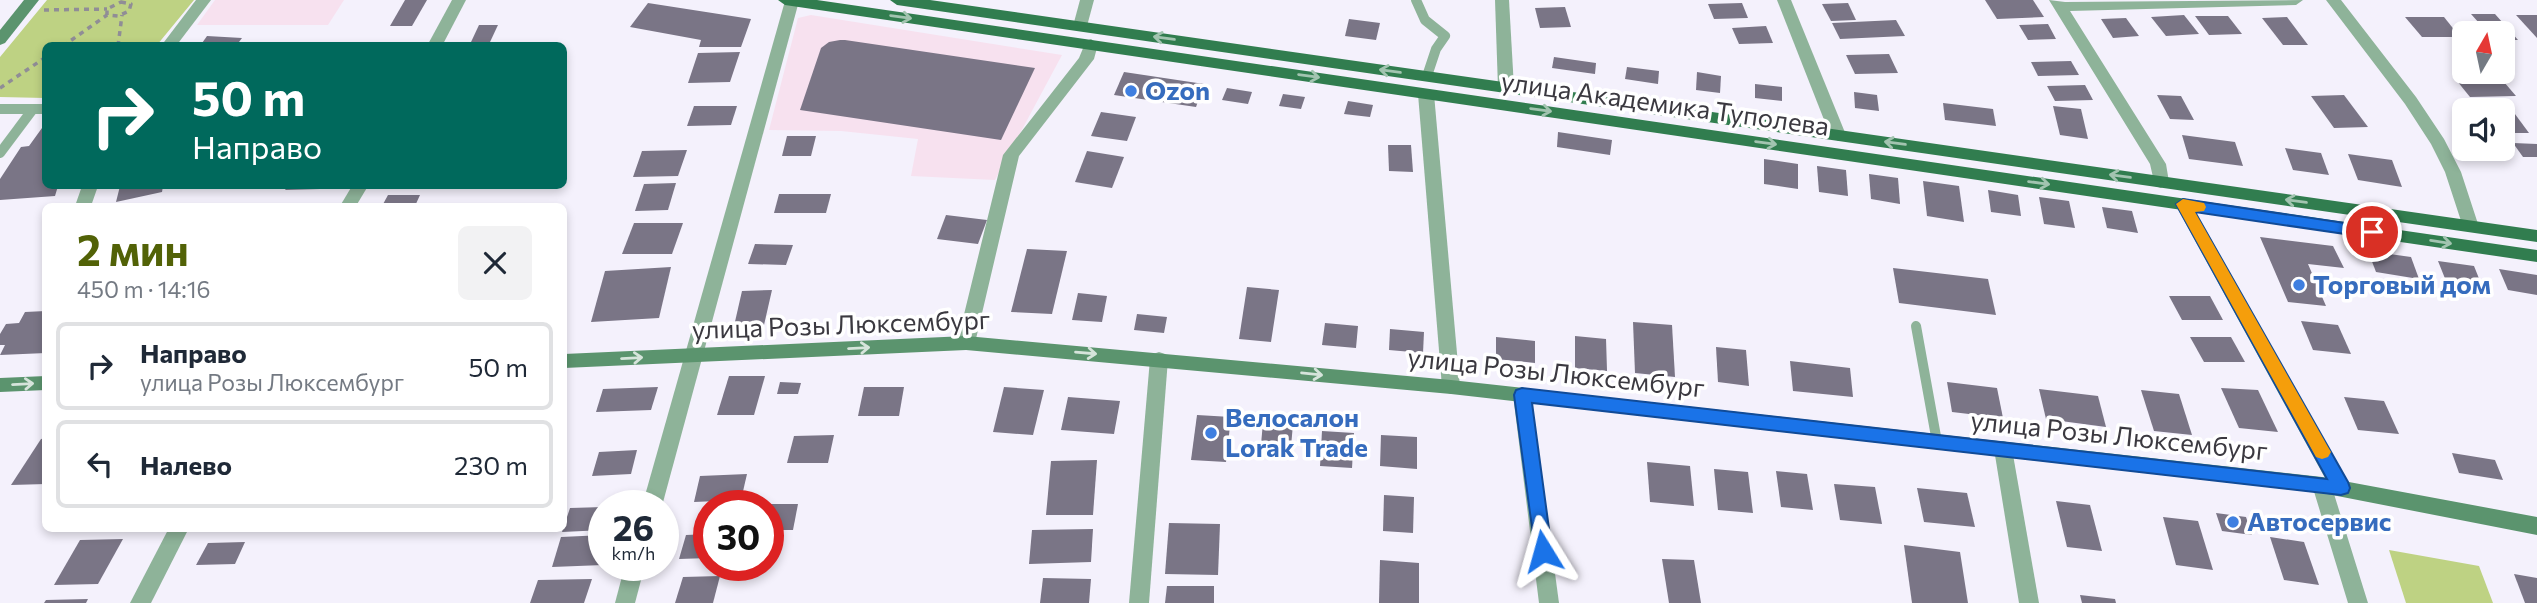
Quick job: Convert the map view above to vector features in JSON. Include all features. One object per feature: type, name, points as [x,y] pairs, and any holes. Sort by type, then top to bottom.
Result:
[{"type":"main road","name":"улица Академика Туполева","points":[[790,0],[1091,44],[1427,85],[1506,88],[2537,236]]},
{"type":"main road","name":"улица Академика Туполева","points":[[897,0],[1080,26],[1427,85],[1473,100],[2537,256]]},
{"type":"main road","points":[[1473,100],[1495,97],[1506,88]]},
{"type":"main road","points":[[2131,197],[2153,191],[2161,182]]},
{"type":"main road","points":[[2183,204],[2189,194],[2211,189]]},
{"type":"street","points":[[171,42],[204,0]]},
{"type":"street","points":[[436,42],[459,0]]},
{"type":"street","points":[[656,490],[790,0]]},
{"type":"street","points":[[1080,26],[1087,0]]},
{"type":"street","points":[[1502,0],[1506,88]]},
{"type":"street","points":[[1784,0],[1838,135]]},
{"type":"street","points":[[2058,4],[2296,0]]},
{"type":"street","points":[[2333,0],[2437,141],[2451,167],[2463,210],[2471,227]]},
{"type":"street","points":[[2058,4],[2158,164],[2161,182]]},
{"type":"street","points":[[0,40],[28,5]]},
{"type":"street","points":[[966,343],[1011,155],[1086,59],[1091,44]]},
{"type":"street","points":[[1427,85],[1451,387]]},
{"type":"street","points":[[0,109],[39,109]]},
{"type":"street","points":[[2183,204],[2332,486],[2358,603]]},
{"type":"street","name":"улица Розы Люксембург","points":[[567,361],[966,343],[1159,359],[1451,387],[2332,486],[2537,526]]},
{"type":"street","points":[[1139,603],[1159,359]]},
{"type":"street","points":[[0,385],[42,383]]},
{"type":"street","points":[[1522,395],[1549,603]]},
{"type":"street","points":[[2003,449],[2029,603]]},
{"type":"street","points":[[140,603],[177,532]]},
{"type":"street","points":[[625,603],[631,581]]},
{"type":"lane","points":[[1416,0],[1424,20],[1445,36],[1436,49],[1427,85]]},
{"type":"lane","points":[[0,153],[39,109]]},
{"type":"lane","points":[[1916,326],[1937,442]]},
{"type":"path","points":[[28,5],[107,9],[117,2],[130,1],[131,8],[122,15],[107,16],[69,42]]},
{"type":"path","points":[[107,9],[107,16]]},
{"type":"path","points":[[119,42],[122,15]]},
{"type":"path","points":[[0,88],[42,60]]},
{"type":"shaded area","points":[[215,0],[344,0],[328,25],[197,25]]},
{"type":"shaded area","points":[[811,15],[1062,55],[995,180],[911,176],[918,139],[841,131],[769,130],[798,18]]},
{"type":"green space","points":[[47,0],[194,0],[159,42],[42,42],[42,98],[0,97],[0,57]]},
{"type":"green space","points":[[2389,550],[2479,566],[2493,603],[2406,603]]},
{"type":"building","points":[[405,0],[427,0],[412,26],[390,26]]},
{"type":"building","points":[[1985,0],[2033,0],[2044,17],[1997,19]]},
{"type":"building","points":[[648,3],[751,19],[741,47],[699,47],[701,40],[630,27]]},
{"type":"building","points":[[1742,3],[1748,18],[1714,19],[1708,4]]},
{"type":"building","points":[[1848,3],[1856,20],[1831,21],[1822,4]]},
{"type":"building","points":[[1565,7],[1571,27],[1540,28],[1535,8]]},
{"type":"building","points":[[2471,14],[2495,14],[2501,21],[2477,21]]},
{"type":"building","points":[[2184,15],[2199,34],[2166,36],[2151,17]]},
{"type":"building","points":[[2516,15],[2537,15],[2537,38]]},
{"type":"building","points":[[2195,16],[2228,16],[2242,34],[2209,35]]},
{"type":"building","points":[[2287,17],[2308,45],[2283,45],[2262,18]]},
{"type":"building","points":[[2405,17],[2444,17],[2452,27],[2452,37],[2422,37]]},
{"type":"building","points":[[2126,18],[2139,36],[2113,38],[2101,19]]},
{"type":"building","points":[[1349,19],[1380,23],[1376,40],[1345,36]]},
{"type":"building","points":[[1896,20],[1905,36],[1840,39],[1832,23]]},
{"type":"building","points":[[2048,24],[2056,39],[2028,40],[2019,25]]},
{"type":"building","points":[[479,25],[498,25],[490,42],[471,42]]},
{"type":"building","points":[[1766,26],[1773,43],[1739,44],[1732,28]]},
{"type":"building","points":[[207,36],[242,38],[239,42],[203,42]]},
{"type":"building","points":[[840,40],[1035,68],[1001,140],[800,110],[821,48],[829,42]]},
{"type":"building","points":[[740,52],[730,82],[688,83],[698,53]]},
{"type":"building","points":[[1889,54],[1898,73],[1855,74],[1846,55]]},
{"type":"building","points":[[1554,57],[1596,63],[1595,74],[1552,68]]},
{"type":"building","points":[[2071,61],[2079,75],[2038,76],[2031,62]]},
{"type":"building","points":[[1627,67],[1659,71],[1658,84],[1625,79]]},
{"type":"building","points":[[1124,72],[1204,84],[1196,107],[1114,95]]},
{"type":"building","points":[[1697,72],[1721,76],[1720,93],[1696,90]]},
{"type":"building","points":[[1755,84],[1782,87],[1782,101],[1755,98]]},
{"type":"building","points":[[2459,84],[2506,84],[2516,96],[2470,97]]},
{"type":"building","points":[[2085,85],[2093,100],[2055,101],[2047,86]]},
{"type":"building","points":[[1227,88],[1252,92],[1248,104],[1222,100]]},
{"type":"building","points":[[1854,92],[1877,95],[1879,111],[1855,108]]},
{"type":"building","points":[[1283,94],[1305,97],[1301,109],[1279,106]]},
{"type":"building","points":[[2157,95],[2181,96],[2194,120],[2170,119]]},
{"type":"building","points":[[2344,95],[2368,127],[2334,128],[2311,96]]},
{"type":"building","points":[[1348,101],[1373,105],[1370,117],[1344,114]]},
{"type":"building","points":[[1943,103],[1993,109],[1996,126],[1945,120]]},
{"type":"building","points":[[694,106],[737,106],[731,125],[687,126]]},
{"type":"building","points":[[2053,106],[2081,109],[2088,139],[2060,135]]},
{"type":"building","points":[[1101,112],[1136,117],[1127,141],[1091,136]]},
{"type":"building","points":[[2515,114],[2529,133],[2515,133]]},
{"type":"building","points":[[42,128],[42,189],[57,189],[55,196],[0,200],[0,179],[21,147],[29,146]]},
{"type":"building","points":[[1558,132],[1612,140],[1610,155],[1557,147]]},
{"type":"building","points":[[2182,135],[2235,142],[2243,166],[2189,159]]},
{"type":"building","points":[[787,136],[816,136],[811,156],[782,156]]},
{"type":"building","points":[[2515,143],[2537,144],[2537,157],[2523,157]]},
{"type":"building","points":[[1388,145],[1411,145],[1413,172],[1389,171]]},
{"type":"building","points":[[2285,148],[2321,153],[2329,175],[2293,170]]},
{"type":"building","points":[[687,150],[678,176],[633,177],[642,151]]},
{"type":"building","points":[[1087,151],[1124,157],[1112,188],[1075,182]]},
{"type":"building","points":[[2348,154],[2392,160],[2402,187],[2358,180]]},
{"type":"building","points":[[1764,159],[1798,164],[1798,189],[1764,184]]},
{"type":"building","points":[[1817,166],[1846,170],[1848,196],[1819,192]]},
{"type":"building","points":[[1869,174],[1898,178],[1900,204],[1871,199]]},
{"type":"building","points":[[1923,181],[1959,186],[1964,222],[1927,216]]},
{"type":"building","points":[[676,183],[668,210],[635,211],[644,184]]},
{"type":"building","points":[[119,189],[162,189],[162,192],[116,202]]},
{"type":"building","points":[[1988,190],[2018,195],[2021,216],[1991,212]]},
{"type":"building","points":[[779,194],[831,194],[826,213],[774,213]]},
{"type":"building","points":[[388,195],[420,195],[416,203],[384,203]]},
{"type":"building","points":[[2039,197],[2069,201],[2075,228],[2044,224]]},
{"type":"building","points":[[2102,207],[2132,211],[2138,233],[2107,228]]},
{"type":"building","points":[[946,215],[987,220],[978,244],[937,239]]},
{"type":"building","points":[[634,223],[683,223],[672,254],[622,254]]},
{"type":"building","name":"Торговый дом","points":[[2260,237],[2333,246],[2344,268],[2308,264],[2326,306],[2288,302]]},
{"type":"building","points":[[755,244],[793,245],[786,265],[748,264]]},
{"type":"building","points":[[1027,249],[1067,251],[1052,314],[1011,312]]},
{"type":"building","points":[[2368,251],[2411,257],[2419,279],[2376,272]]},
{"type":"building","points":[[2438,261],[2474,266],[2484,291],[2448,286]]},
{"type":"building","points":[[671,267],[659,318],[591,322],[605,271]]},
{"type":"building","points":[[1893,268],[1988,279],[1996,315],[1899,303]]},
{"type":"building","points":[[2499,269],[2537,275],[2537,295],[2508,290]]},
{"type":"building","points":[[1247,287],[1279,290],[1271,342],[1239,339]]},
{"type":"building","points":[[772,290],[764,325],[734,326],[742,291]]},
{"type":"building","points":[[1078,293],[1107,296],[1102,322],[1072,320]]},
{"type":"building","points":[[2169,296],[2210,296],[2223,320],[2182,320]]},
{"type":"building","points":[[42,311],[42,353],[0,355],[5,345],[0,345],[0,334],[6,324],[19,323],[25,312]]},
{"type":"building","points":[[1137,314],[1167,317],[1164,333],[1134,330]]},
{"type":"building","points":[[2301,321],[2338,325],[2351,354],[2313,350]]},
{"type":"building","points":[[1633,322],[1672,325],[1675,377],[1635,373]]},
{"type":"building","points":[[1325,323],[1358,326],[1356,348],[1322,345]]},
{"type":"building","points":[[1390,329],[1424,332],[1423,353],[1389,350]]},
{"type":"building","points":[[1575,336],[1606,339],[1607,371],[1575,368]]},
{"type":"building","points":[[1496,337],[1535,341],[1535,363],[1496,359]]},
{"type":"building","points":[[2190,337],[2231,337],[2245,362],[2204,362]]},
{"type":"building","points":[[1716,347],[1746,350],[1749,386],[1718,382]]},
{"type":"building","points":[[1790,361],[1850,368],[1853,397],[1793,391]]},
{"type":"building","points":[[729,376],[765,376],[754,415],[717,415]]},
{"type":"building","points":[[780,382],[801,383],[798,394],[777,394]]},
{"type":"building","points":[[1947,382],[1997,388],[2003,418],[1952,412]]},
{"type":"building","points":[[658,387],[651,410],[596,412],[603,389]]},
{"type":"building","points":[[864,387],[904,387],[899,416],[858,416]]},
{"type":"building","points":[[1004,387],[1044,390],[1033,435],[993,432]]},
{"type":"building","points":[[2221,388],[2258,390],[2278,432],[2239,428]]},
{"type":"building","points":[[2039,389],[2098,396],[2106,427],[2046,419]]},
{"type":"building","points":[[2141,390],[2179,394],[2192,435],[2154,431]]},
{"type":"building","points":[[1068,397],[1120,401],[1114,434],[1061,430]]},
{"type":"building","points":[[2344,397],[2384,401],[2399,434],[2358,430]]},
{"type":"building","points":[[1197,415],[1231,417],[1226,462],[1191,460]]},
{"type":"building","points":[[1263,422],[1293,424],[1290,458],[1260,456]]},
{"type":"building","points":[[1322,431],[1354,433],[1352,468],[1320,466]]},
{"type":"building","points":[[834,435],[828,463],[787,463],[794,436]]},
{"type":"building","points":[[1381,435],[1417,437],[1417,469],[1380,466]]},
{"type":"building","points":[[41,439],[42,484],[11,485]]},
{"type":"building","points":[[637,450],[631,474],[592,476],[599,452]]},
{"type":"building","points":[[2452,453],[2495,460],[2503,480],[2459,473]]},
{"type":"building","points":[[1097,460],[1093,515],[1046,515],[1051,461]]},
{"type":"building","points":[[1647,462],[1690,466],[1694,506],[1650,502]]},
{"type":"building","points":[[1714,469],[1748,472],[1753,513],[1718,510]]},
{"type":"building","points":[[1776,471],[1807,474],[1813,510],[1781,507]]},
{"type":"building","points":[[747,474],[743,490],[697,490],[700,476]]},
{"type":"building","points":[[1834,484],[1875,487],[1882,524],[1840,520]]},
{"type":"building","points":[[1917,488],[1967,493],[1975,527],[1924,522]]},
{"type":"building","points":[[1384,495],[1414,497],[1413,533],[1383,531]]},
{"type":"building","points":[[2056,501],[2090,505],[2102,551],[2067,547]]},
{"type":"building","points":[[784,504],[798,504],[793,530],[784,530]]},
{"type":"building","points":[[588,507],[588,531],[567,532],[570,508]]},
{"type":"building","points":[[2216,513],[2246,517],[2252,535],[2222,531]]},
{"type":"building","points":[[2163,517],[2198,521],[2213,570],[2176,565]]},
{"type":"building","points":[[1169,523],[1220,524],[1218,575],[1165,574]]},
{"type":"building","points":[[1093,529],[1091,562],[1029,564],[1032,530]]},
{"type":"building","points":[[686,535],[693,535],[693,559],[679,559]]},
{"type":"building","points":[[588,536],[588,566],[552,567],[561,537]]},
{"type":"building","points":[[2270,537],[2304,542],[2319,585],[2284,580]]},
{"type":"building","points":[[123,539],[98,584],[54,585],[80,540]]},
{"type":"building","points":[[245,542],[235,564],[196,565],[208,543]]},
{"type":"building","points":[[1904,545],[1960,552],[1968,603],[1912,603]]},
{"type":"building","points":[[1662,559],[1694,560],[1701,603],[1669,603]]},
{"type":"building","points":[[1380,560],[1419,563],[1419,603],[1379,603]]},
{"type":"building","points":[[2514,574],[2537,578],[2537,603],[2525,603]]},
{"type":"building","points":[[683,577],[693,577],[693,581],[719,581],[713,603],[675,603]]},
{"type":"building","points":[[1043,578],[1091,579],[1089,603],[1040,603]]},
{"type":"building","points":[[538,580],[591,581],[584,603],[530,603]]},
{"type":"building","points":[[1167,586],[1214,586],[1214,603],[1165,603]]},
{"type":"building","points":[[2080,595],[2115,599],[2116,603],[2082,603]]},
{"type":"building","points":[[88,599],[86,603],[44,603],[46,600]]},
{"type":"slow traffic","points":[[2198,207],[2183,204],[2322,452]]},
{"type":"place","name":"Ozon","points":[[1131,91]]},
{"type":"place","name":"Торговый дом","points":[[2299,285]]},
{"type":"place","name":"Велосалон Lorak Trade","points":[[1211,433]]},
{"type":"place","name":"Автосервис","points":[[2233,522]]},
{"type":"route","points":[[1543,551],[1522,395],[2341,488],[2183,204],[2372,232]]}]
